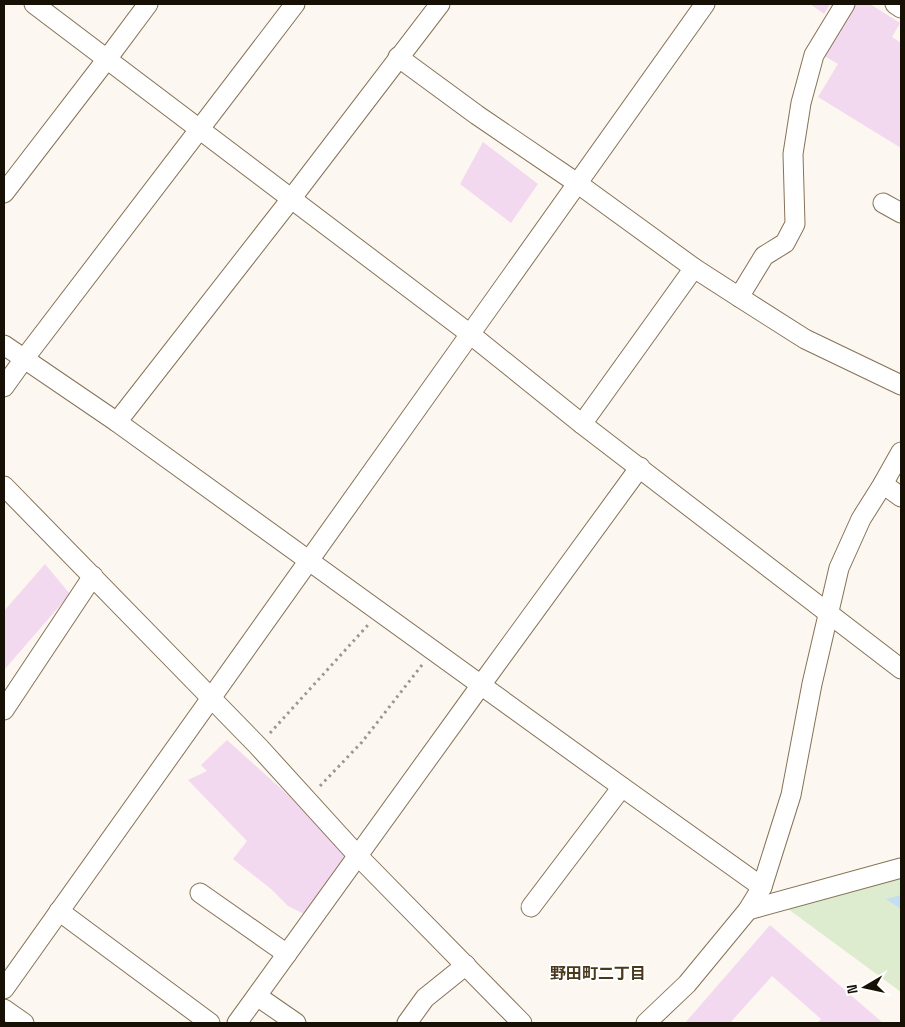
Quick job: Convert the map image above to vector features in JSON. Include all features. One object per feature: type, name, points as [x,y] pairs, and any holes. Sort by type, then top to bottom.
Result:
[{"type":"street","points":[[34,4],[470,334],[582,424],[901,668]]},
{"type":"street","points":[[4,193],[148,4]]},
{"type":"street","points":[[4,387],[295,4]]},
{"type":"street","points":[[117,422],[440,4]]},
{"type":"street","points":[[4,989],[705,4]]},
{"type":"street","points":[[739,297],[764,256],[786,243],[795,224],[793,154],[800,103],[814,55],[845,4]]},
{"type":"street","points":[[895,4],[901,8]]},
{"type":"street","points":[[398,57],[694,268],[805,338],[901,385]]},
{"type":"street","points":[[883,203],[901,213]]},
{"type":"street","points":[[582,424],[694,268]]},
{"type":"street","points":[[4,345],[117,422],[762,886]]},
{"type":"street","points":[[646,1023],[687,984],[748,910],[762,886],[791,795],[812,684],[839,568],[861,519],[901,452]]},
{"type":"street","points":[[237,1023],[640,467]]},
{"type":"street","points":[[883,484],[901,497]]},
{"type":"street","points":[[4,486],[258,746],[358,856],[522,1023]]},
{"type":"street","points":[[4,710],[93,576]]},
{"type":"street","points":[[531,908],[622,787]]},
{"type":"street","points":[[748,910],[901,868]]},
{"type":"street","points":[[200,893],[287,954]]},
{"type":"street","points":[[59,911],[210,1023]]},
{"type":"street","points":[[406,1023],[424,998],[466,965]]},
{"type":"street","points":[[257,996],[296,1023]]},
{"type":"street","points":[[4,1009],[24,1023]]},
{"type":"path","points":[[258,746],[380,612]]},
{"type":"path","points":[[307,799],[362,742],[433,650]]},
{"type":"green space","points":[[901,873],[901,992],[784,906]]},
{"type":"water","points":[[901,895],[901,909],[886,899]]},
{"type":"building","points":[[810,4],[830,4],[824,14]]},
{"type":"building","points":[[851,4],[870,4],[900,23],[892,37],[901,43],[901,148],[818,97],[838,64],[821,54]]},
{"type":"building","points":[[483,142],[538,184],[511,223],[460,184]]},
{"type":"building","points":[[45,564],[70,594],[4,670],[4,611]]},
{"type":"building","points":[[227,740],[288,795],[347,858],[310,917],[288,906],[271,889],[233,859],[247,841],[188,780],[207,771],[201,765]]},
{"type":"building","points":[[770,925],[883,1023],[817,1023],[821,1019],[772,976],[730,1023],[685,1023]]},
{"type":"district","name":"野田町二丁目","points":[[598,973]]}]
